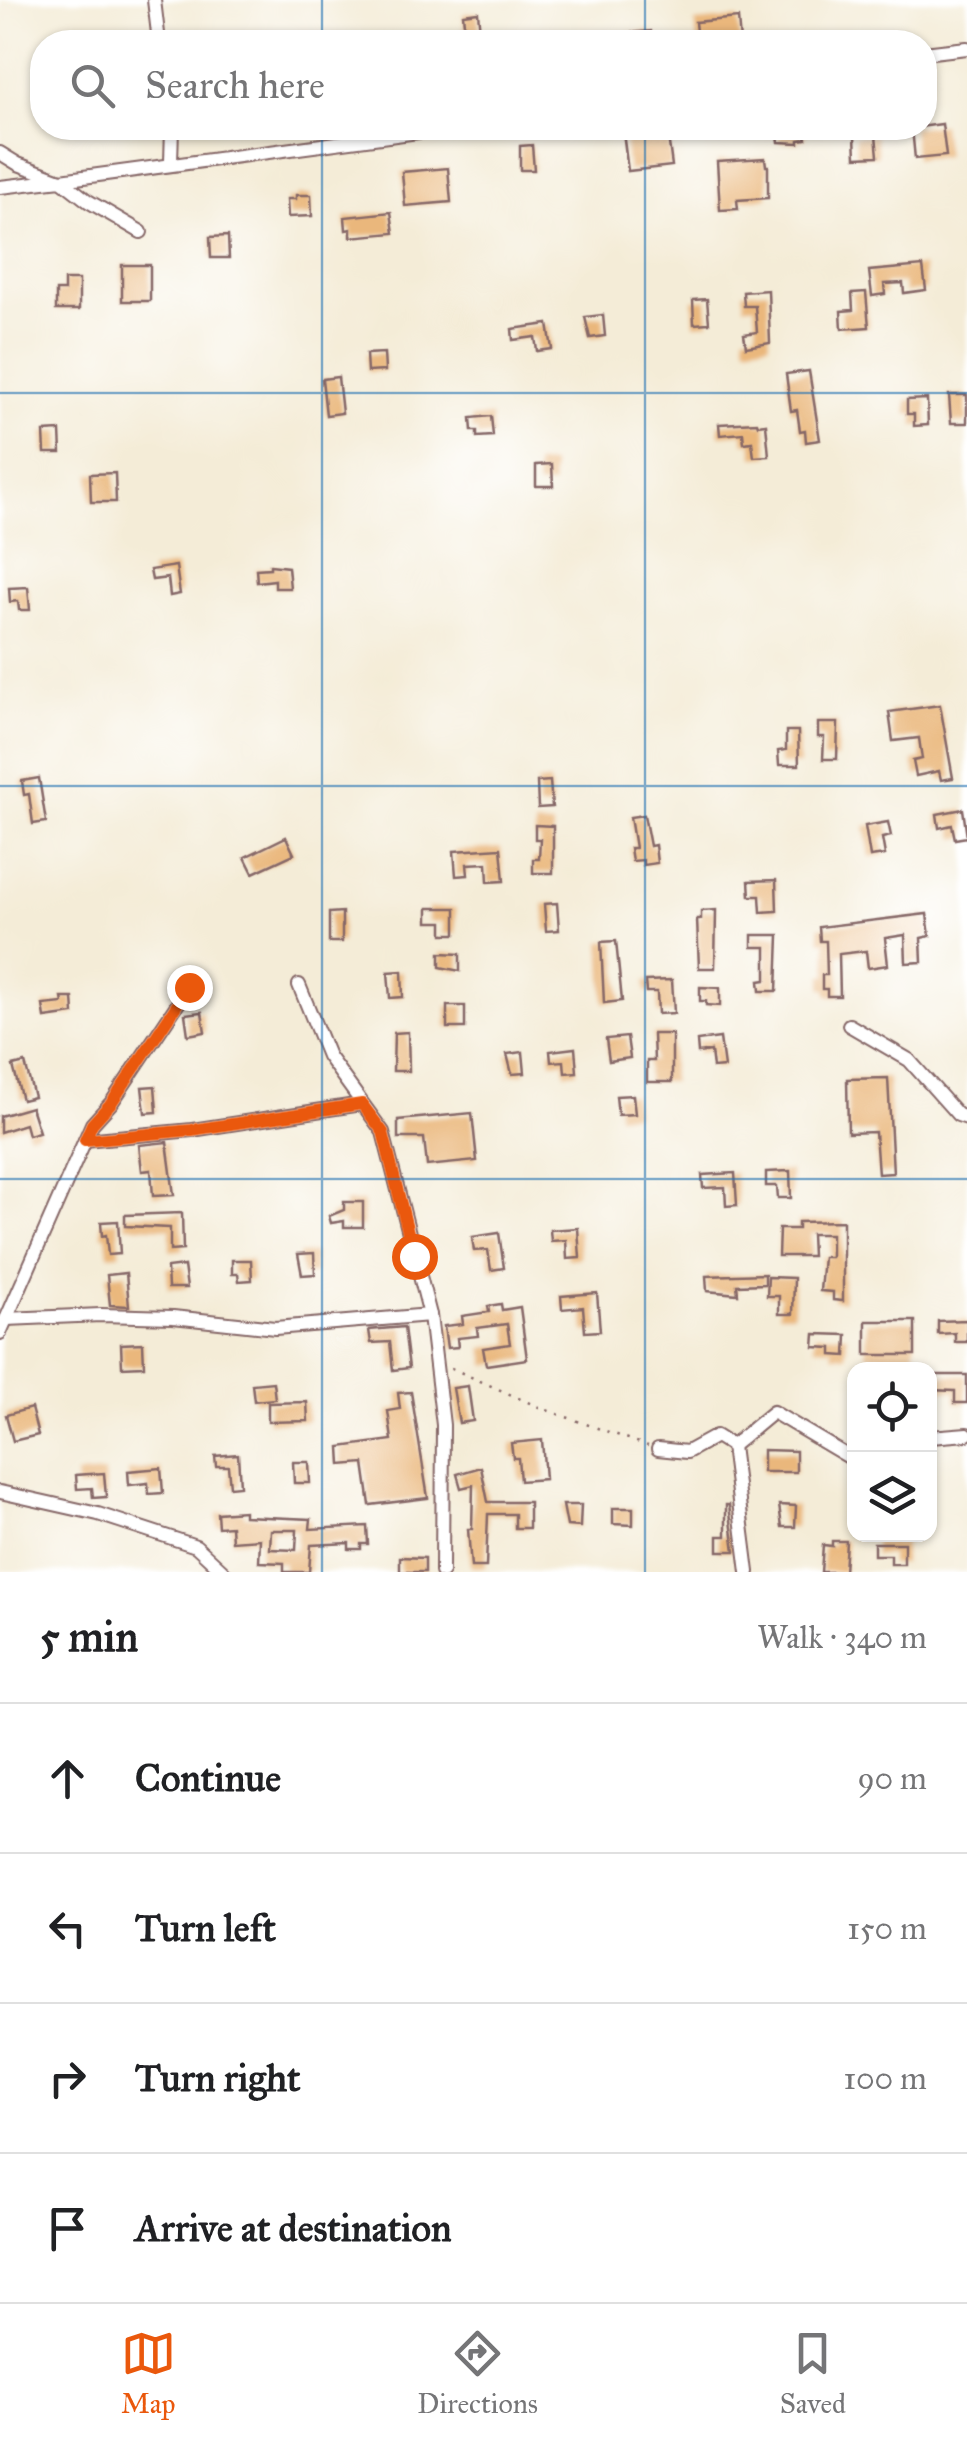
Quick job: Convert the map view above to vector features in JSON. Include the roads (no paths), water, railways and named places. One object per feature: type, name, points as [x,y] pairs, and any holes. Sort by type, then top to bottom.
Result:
[{"type":"street","points":[[154,0],[158,30]]},
{"type":"street","points":[[937,51],[967,48]]},
{"type":"street","points":[[171,162],[172,140]]},
{"type":"street","points":[[0,186],[350,140]]},
{"type":"street","points":[[0,153],[61,180],[141,232]]},
{"type":"street","points":[[300,985],[328,1056],[383,1132],[430,1315],[443,1425],[442,1572]]},
{"type":"street","points":[[0,1334],[92,1124],[112,1102],[189,987]]},
{"type":"street","points":[[849,1026],[909,1060],[958,1114],[967,1118]]},
{"type":"street","points":[[85,1140],[192,1130],[362,1104]]},
{"type":"street","points":[[6,1319],[155,1317],[275,1328],[430,1315]]},
{"type":"street","points":[[732,1446],[773,1412],[847,1456]]},
{"type":"street","points":[[937,1436],[967,1434]]},
{"type":"street","points":[[658,1449],[687,1452],[716,1436],[732,1446]]},
{"type":"street","points":[[732,1446],[748,1572]]},
{"type":"street","points":[[0,1492],[98,1514],[196,1546],[224,1572]]}]
